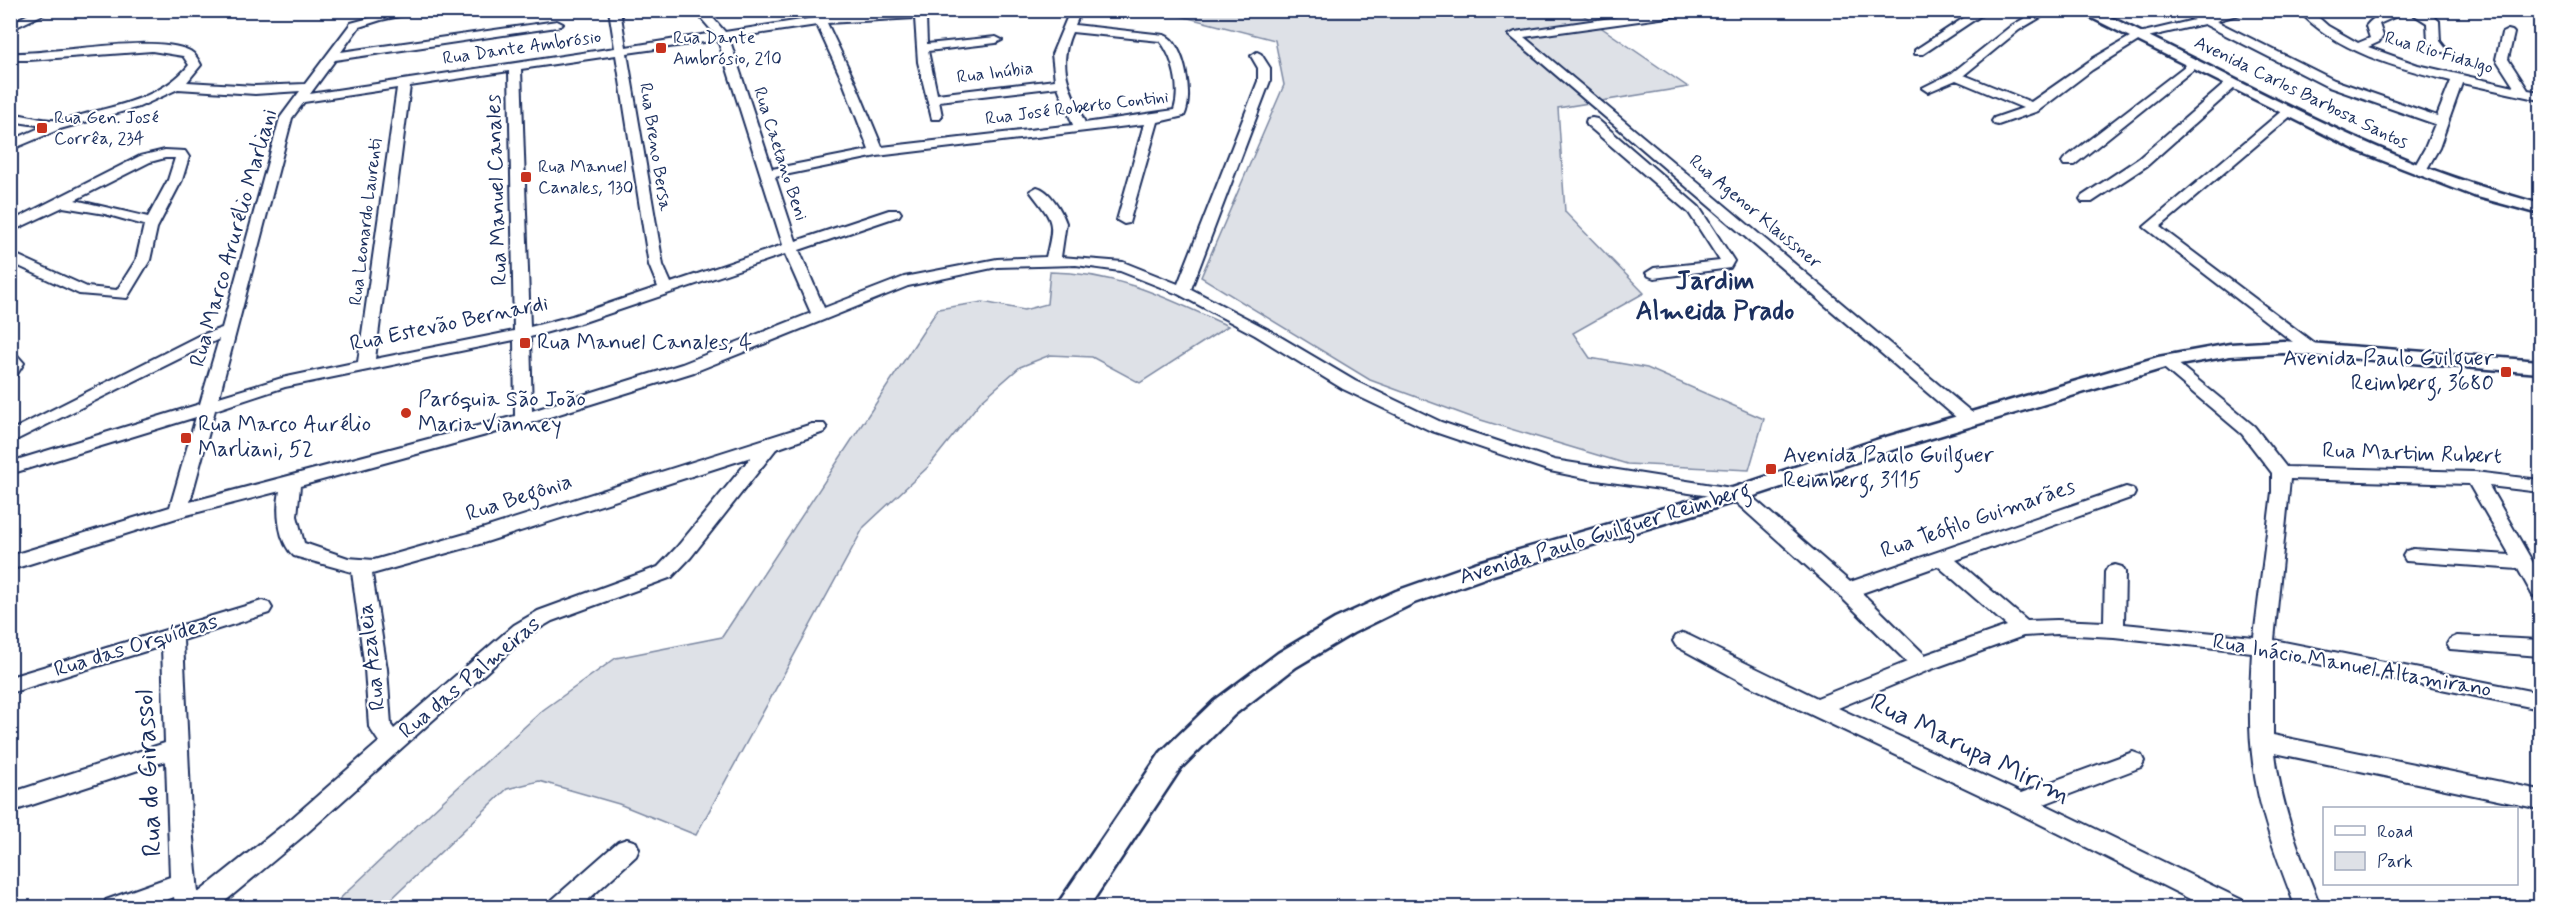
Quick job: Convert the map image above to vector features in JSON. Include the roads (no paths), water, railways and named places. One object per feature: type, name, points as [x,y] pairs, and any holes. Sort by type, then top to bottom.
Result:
[{"type":"main road","name":"Avenida Carlos Barbosa Santos","points":[[2083,10],[2194,63],[2288,112],[2419,171],[2473,190],[2541,209]]},
{"type":"main road","name":"Avenida Paulo Guilguer Reimberg","points":[[1070,908],[1171,760],[1224,708],[1287,660],[1344,626],[1405,597],[1484,569],[1737,494],[2165,361],[2230,350],[2283,347],[2541,368]]},
{"type":"street","points":[[10,27],[47,10]]},
{"type":"street","name":"Rua Marco Arurélio Marliani","points":[[178,511],[289,112],[352,28],[361,22],[379,16],[422,10]]},
{"type":"street","name":"Rua Breno Bersa","points":[[614,10],[656,265],[666,288]]},
{"type":"street","name":"Rua Caetano Beni","points":[[699,10],[723,36],[796,264],[819,314]]},
{"type":"street","name":"Rua Dante Ambrósio","points":[[176,85],[304,93],[404,83],[723,36],[818,15],[1036,10]]},
{"type":"street","points":[[1072,10],[1074,14],[1070,28],[1058,53],[1058,65],[1080,127]]},
{"type":"street","name":"Rua Agenor Klaussner","points":[[1696,10],[1516,34],[1519,40],[1970,420]]},
{"type":"street","points":[[1919,52],[1984,10]]},
{"type":"street","points":[[1928,88],[1956,76],[2001,39],[2048,10]]},
{"type":"street","points":[[2180,10],[2207,21],[2330,83],[2442,122]]},
{"type":"street","points":[[1998,121],[2026,113],[2055,90],[2123,44],[2139,36],[2249,10]]},
{"type":"street","name":"Rua Rio Fidalgo","points":[[2303,10],[2331,33],[2359,47],[2457,80],[2541,96]]},
{"type":"street","points":[[2359,47],[2375,40],[2377,36],[2372,26],[2375,22],[2403,10]]},
{"type":"street","points":[[2412,10],[2433,21],[2434,42],[2441,50]]},
{"type":"street","points":[[921,12],[923,48],[936,116]]},
{"type":"street","points":[[768,174],[877,152],[849,82],[818,15]]},
{"type":"street","points":[[331,57],[557,24]]},
{"type":"street","name":"Rua José Roberto Contini","points":[[877,152],[1152,119],[1177,115],[1182,110],[1178,70],[1173,48],[1167,40],[1162,37],[1070,28]]},
{"type":"street","points":[[2508,33],[2502,59],[2523,92]]},
{"type":"street","points":[[923,48],[996,40]]},
{"type":"street","points":[[10,57],[46,58],[132,50],[175,50],[186,54],[195,65],[190,74],[176,85],[118,108],[59,124],[10,146]]},
{"type":"street","points":[[1183,291],[1264,81],[1264,68],[1257,56]]},
{"type":"street","points":[[2069,162],[2194,63]]},
{"type":"street","name":"Rua Manuel Canales","points":[[515,67],[525,419]]},
{"type":"street","points":[[1956,76],[2034,108]]},
{"type":"street","points":[[2419,171],[2442,122],[2457,80]]},
{"type":"street","name":"Rua Leonardo Laurenti","points":[[366,365],[380,280],[404,83]]},
{"type":"street","name":"Rua Inúbia","points":[[932,98],[1063,83]]},
{"type":"street","points":[[2087,199],[2143,162],[2233,83]]},
{"type":"street","points":[[2288,112],[2151,227],[2312,348]]},
{"type":"street","points":[[10,117],[59,124]]},
{"type":"street","points":[[1124,220],[1152,119]]},
{"type":"street","points":[[1592,122],[1692,208],[1727,261],[1725,265],[1654,273]]},
{"type":"street","points":[[10,228],[145,159],[165,154],[180,154],[182,157],[180,167],[153,223],[143,260],[122,295],[84,291],[10,256]]},
{"type":"street","points":[[1037,191],[1059,216],[1060,229],[1053,261]]},
{"type":"street","points":[[60,202],[106,210],[153,223]]},
{"type":"street","points":[[1692,208],[1716,204]]},
{"type":"street","name":"Rua Estevão Bernardi","points":[[10,468],[282,383],[522,334],[578,319],[894,213]]},
{"type":"street","points":[[10,563],[178,511],[291,483],[525,419],[688,368],[904,282],[929,275],[997,263],[1076,261],[1123,267],[1183,291],[1251,326],[1349,385],[1435,426],[1550,465],[1589,473],[1737,494],[1847,591],[1922,664]]},
{"type":"street","points":[[10,438],[194,344],[228,331]]},
{"type":"street","points":[[10,357],[16,363],[10,372]]},
{"type":"street","points":[[2165,361],[2248,430],[2281,473],[2281,492],[2264,646],[2262,742],[2271,795],[2287,853],[2309,908]]},
{"type":"street","name":"Rua Begônia","points":[[291,483],[288,516],[295,546],[301,551],[316,556],[361,567],[389,564],[818,428]]},
{"type":"street","name":"Rua das Palmeiras","points":[[198,908],[300,825],[521,630],[545,615],[665,572],[684,552],[770,445]]},
{"type":"street","name":"Rua Martim Rubert","points":[[2281,473],[2475,478],[2541,486]]},
{"type":"street","points":[[2475,478],[2541,591]]},
{"type":"street","name":"Rua Teófilo Guimarães","points":[[1847,591],[2126,493]]},
{"type":"street","points":[[2413,556],[2525,563]]},
{"type":"street","points":[[1941,558],[2023,629]]},
{"type":"street","name":"Rua Azaleia","points":[[361,567],[376,669],[380,727],[392,743]]},
{"type":"street","points":[[2114,630],[2115,572]]},
{"type":"street","name":"Rua das Orquídeas","points":[[10,685],[262,608]]},
{"type":"street","name":"Rua Inácio Manuel Altamirano","points":[[1817,707],[1922,664],[2023,629],[2057,627],[2114,630],[2264,646],[2541,701]]},
{"type":"street","name":"Rua do Girassol","points":[[172,636],[175,749],[183,883],[189,908]]},
{"type":"street","name":"Rua Marupa Mirim","points":[[1683,641],[2233,908]]},
{"type":"street","points":[[2457,644],[2541,648]]},
{"type":"street","points":[[2262,742],[2541,800]]},
{"type":"street","points":[[10,803],[175,749]]},
{"type":"street","points":[[2020,803],[2133,761]]},
{"type":"street","points":[[561,908],[627,849]]},
{"type":"street","points":[[115,908],[183,883]]},
{"type":"place","name":"Rua Dante Ambrósio, 210","points":[[661,48]]},
{"type":"place","name":"Rua Gen. José Corrêa, 234","points":[[42,128]]},
{"type":"place","name":"Rua Manuel Canales, 130","points":[[526,177]]},
{"type":"place","name":"Rua Manuel Canales, 4","points":[[525,343]]},
{"type":"place","name":"Avenida Paulo Guilguer Reimberg, 3680","points":[[2506,372]]},
{"type":"place","name":"Paróquia São João Maria Vianney","points":[[406,413]]},
{"type":"place","name":"Rua Marco Aurélio Marliani, 52","points":[[186,438]]},
{"type":"place","name":"Avenida Paulo Guilguer Reimberg, 3115","points":[[1771,469]]},
{"type":"district","name":"Jardim Almeida Prado","points":[[1715,297]]}]
